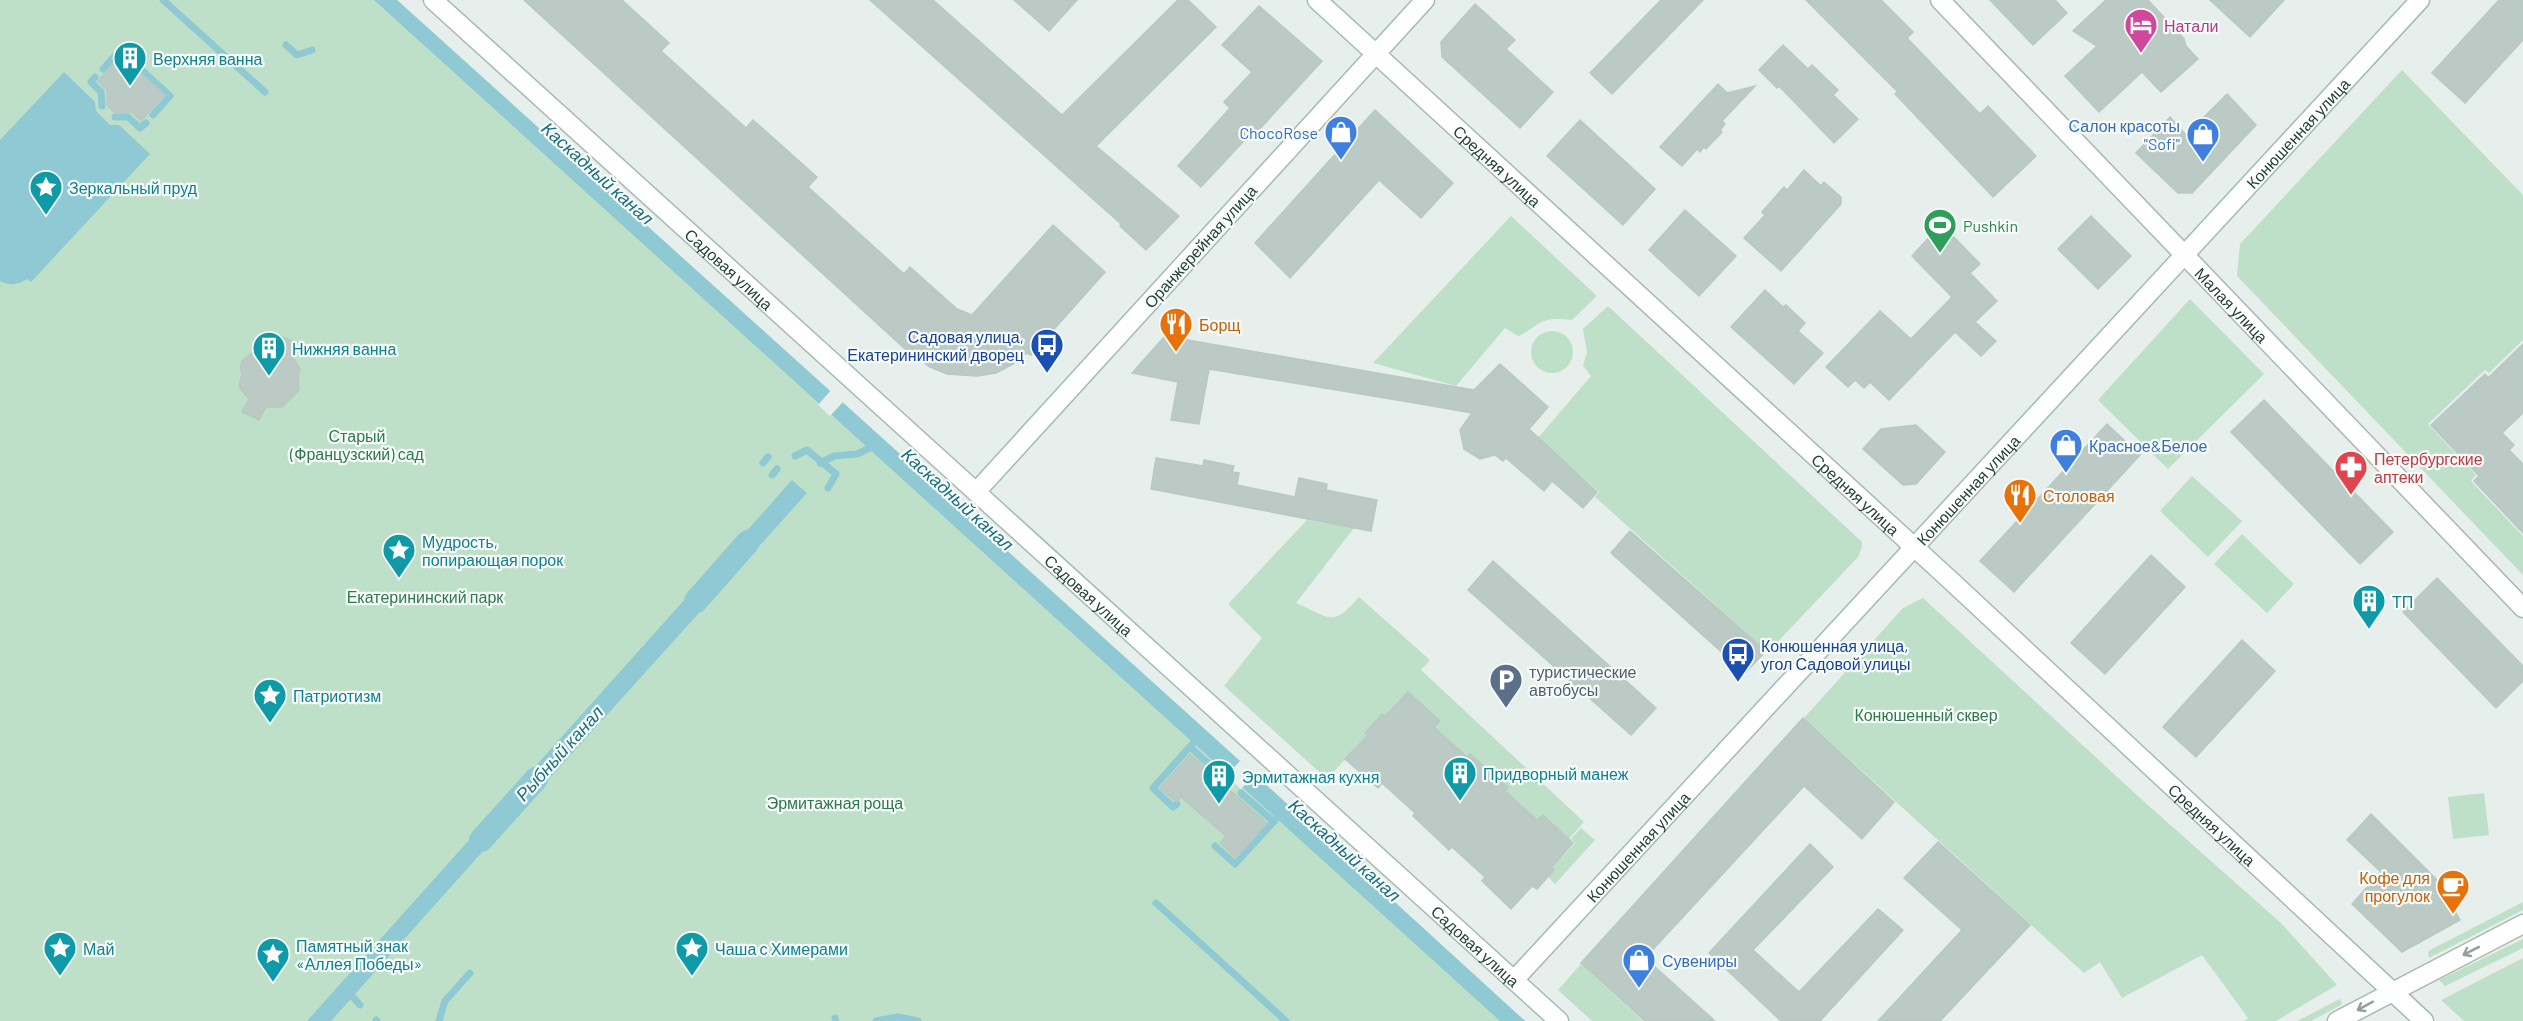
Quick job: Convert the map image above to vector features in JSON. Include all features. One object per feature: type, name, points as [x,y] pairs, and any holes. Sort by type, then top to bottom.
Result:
[{"type":"street","name":"Садовая улица","points":[[433,0],[1559,1021]]},
{"type":"street","name":"Средняя улица","points":[[1317,0],[1914,547],[2424,1021]]},
{"type":"street","name":"Оранжерейная улица","points":[[976,492],[1425,0]]},
{"type":"street","name":"Малая улица","points":[[1940,0],[2523,608]]},
{"type":"street","name":"Конюшенная улица","points":[[1514,980],[2420,0]]},
{"type":"street","points":[[2337,1021],[2523,924]]},
{"type":"green space","name":"Старый (Французский) сад","points":[[0,0],[397,0],[1525,1021],[0,1021]]},
{"type":"green space","points":[[2402,70],[2523,195],[2523,340],[2489,373],[2485,370],[2428,424],[2476,475],[2471,481],[2523,536],[2523,575],[2237,276],[2240,244]]},
{"type":"green space","points":[[1511,216],[1597,296],[1572,320],[1544,321],[1518,336],[1505,328],[1456,386],[1373,363]]},
{"type":"green space","points":[[2190,299],[2264,374],[2168,469],[2098,400]]},
{"type":"green space","points":[[1608,306],[1862,542],[1858,557],[1768,652],[1595,497],[1599,492],[1538,438],[1591,376],[1583,366],[1587,352],[1583,329]]},
{"type":"green space","points":[[1552,331],[1567,337],[1573,352],[1567,367],[1552,373],[1537,367],[1531,352],[1537,337]]},
{"type":"green space","points":[[2192,476],[2242,521],[2208,557],[2160,511]]},
{"type":"green space","points":[[1307,520],[1354,528],[1296,603],[1330,617],[1343,613],[1359,597],[1430,660],[1421,670],[1584,822],[1569,839],[1543,815],[1537,820],[1505,791],[1507,787],[1470,754],[1467,757],[1434,727],[1439,720],[1408,692],[1385,716],[1382,714],[1365,733],[1368,735],[1327,779],[1224,686],[1262,638],[1228,604]]},
{"type":"green space","points":[[2242,534],[2294,584],[2267,613],[2214,564]]},
{"type":"green space","name":"Конюшенный сквер","points":[[1923,598],[2140,798],[2282,924],[2337,985],[2276,1021],[2244,1021],[2248,1018],[2202,955],[2122,998],[2100,962],[2084,973],[1804,718],[1903,608]]},
{"type":"green space","points":[[2484,793],[2489,835],[2453,839],[2448,797]]},
{"type":"green space","points":[[1581,828],[1595,840],[1555,884],[1548,877],[1555,870],[1553,867],[1575,843],[1571,839]]},
{"type":"green space","points":[[2523,902],[2523,910],[2429,958],[2428,952],[2432,949]]},
{"type":"green space","points":[[2523,939],[2523,948],[2445,986],[2439,980]]},
{"type":"green space","points":[[2523,958],[2523,1021],[2464,1021],[2441,1000]]},
{"type":"green space","points":[[1581,964],[1643,1021],[1592,1021],[1558,990]]},
{"type":"green space","points":[[2340,999],[2341,1005],[2311,1021],[2297,1021]]},
{"type":"water","points":[[374,0],[397,0],[1525,1021],[1500,1021]]},
{"type":"water","name":"Зеркальный пруд","points":[[64,72],[95,102],[96,111],[110,125],[119,125],[150,154],[31,282],[27,279],[17,284],[7,284],[0,281],[0,140]]},
{"type":"water","points":[[792,480],[807,493],[734,574],[720,561]]},
{"type":"water","points":[[711,570],[726,583],[521,810],[507,798]]},
{"type":"water","points":[[496,810],[509,822],[331,1021],[307,1021]]},
{"type":"pier","points":[[831,390],[843,402],[830,416],[818,405]]},
{"type":"pier","points":[[1240,761],[1255,774],[1241,789],[1226,776]]},
{"type":"building","points":[[524,0],[622,0],[669,43],[661,51],[746,128],[753,120],[817,177],[808,187],[904,274],[910,267],[957,309],[972,315],[1053,225],[1105,272],[1031,355],[1027,353],[996,373],[977,376],[947,374],[930,367],[905,349]]},
{"type":"building","points":[[870,0],[933,0],[1062,115],[1178,0],[1188,0],[1216,27],[1096,146],[1179,216],[1146,250],[1120,226],[1121,224]]},
{"type":"building","points":[[1014,0],[1077,0],[1049,31]]},
{"type":"building","points":[[1661,0],[1703,0],[1612,94],[1590,73]]},
{"type":"building","points":[[1806,0],[1881,0],[1913,32],[1907,38],[1980,114],[1988,106],[2036,156],[1993,197],[1895,94],[1898,92]]},
{"type":"building","points":[[1990,0],[2055,0],[2067,13],[2033,45]]},
{"type":"building","name":"Натали","points":[[2106,0],[2148,0],[2184,39],[2186,46],[2198,59],[2161,92],[2142,72],[2099,112],[2065,76],[2097,46],[2073,31]]},
{"type":"building","points":[[2210,0],[2284,0],[2250,37]]},
{"type":"building","points":[[2499,0],[2523,0],[2523,40],[2465,103],[2432,73]]},
{"type":"building","points":[[1475,4],[1515,40],[1506,49],[1553,92],[1520,128],[1442,57],[1441,42]]},
{"type":"building","points":[[1259,6],[1322,61],[1256,133],[1254,130],[1201,187],[1178,166],[1230,108],[1224,102],[1252,72],[1222,45]]},
{"type":"building","points":[[1783,45],[1808,69],[1812,65],[1838,90],[1833,95],[1858,119],[1834,143],[1779,86],[1777,88],[1759,70]]},
{"type":"building","name":"Верхняя ванна","points":[[121,55],[165,95],[141,121],[132,112],[116,114],[107,105],[107,90],[98,81]]},
{"type":"building","points":[[1718,84],[1727,93],[1755,86],[1722,121],[1725,124],[1720,130],[1722,132],[1706,149],[1704,147],[1700,152],[1697,149],[1682,166],[1660,147]]},
{"type":"building","points":[[2227,94],[2256,125],[2192,193],[2178,193],[2136,153],[2170,117],[2186,135]]},
{"type":"building","points":[[1375,110],[1453,183],[1421,218],[1379,180],[1290,278],[1255,243]]},
{"type":"building","points":[[1580,120],[1655,189],[1623,225],[1547,156]]},
{"type":"building","points":[[1804,170],[1821,186],[1824,182],[1841,197],[1841,204],[1781,271],[1744,238],[1765,215],[1762,212],[1784,187],[1787,190]]},
{"type":"building","points":[[1685,210],[1736,256],[1699,296],[1649,250]]},
{"type":"building","points":[[2091,216],[2131,256],[2098,289],[2058,249]]},
{"type":"building","points":[[1932,234],[1942,244],[1951,234],[1980,264],[1970,273],[1997,301],[1975,322],[1996,341],[1981,356],[1955,332],[1889,400],[1870,382],[1864,388],[1855,380],[1848,387],[1826,367],[1880,311],[1911,339],[1952,297],[1912,256]]},
{"type":"building","points":[[1765,290],[1805,323],[1798,331],[1823,353],[1794,384],[1731,327]]},
{"type":"building","name":"Нижняя ванна","points":[[279,335],[296,343],[291,354],[300,369],[299,390],[282,407],[266,407],[259,420],[242,412],[249,399],[239,387],[242,374],[240,367],[243,360],[259,347],[274,346]]},
{"type":"building","points":[[1165,336],[1474,390],[1500,364],[1548,407],[1529,429],[1597,492],[1583,508],[1552,481],[1544,491],[1506,458],[1503,461],[1495,455],[1480,459],[1464,449],[1460,430],[1472,413],[1415,403],[1209,369],[1199,424],[1171,420],[1178,382],[1132,373]]},
{"type":"building","points":[[2523,344],[2523,413],[2502,433],[2514,445],[2509,450],[2523,464],[2523,533],[2474,481],[2479,476],[2431,425],[2485,374],[2488,378]]},
{"type":"building","points":[[2264,400],[2393,532],[2360,564],[2231,432]]},
{"type":"building","points":[[2107,424],[2140,455],[2014,592],[1980,561]]},
{"type":"building","points":[[1916,425],[1945,452],[1916,484],[1903,485],[1863,449],[1881,429]]},
{"type":"building","points":[[1156,458],[1203,466],[1204,460],[1234,466],[1232,472],[1239,473],[1237,485],[1295,497],[1299,478],[1327,484],[1326,490],[1377,500],[1371,531],[1151,489]]},
{"type":"building","points":[[1630,531],[1766,651],[1745,673],[1611,553]]},
{"type":"building","points":[[2151,555],[2185,587],[2105,674],[2071,643]]},
{"type":"building","points":[[1493,561],[1656,708],[1631,735],[1468,590]]},
{"type":"building","points":[[2437,578],[2523,666],[2523,681],[2496,708],[2403,612]]},
{"type":"building","points":[[2242,640],[2275,671],[2196,757],[2163,727]]},
{"type":"building","name":"Придворный манеж","points":[[1408,692],[1440,721],[1434,727],[1467,757],[1470,754],[1508,787],[1505,791],[1537,820],[1543,815],[1573,843],[1537,889],[1532,886],[1511,909],[1482,881],[1485,877],[1452,847],[1449,850],[1413,816],[1415,813],[1382,783],[1378,788],[1345,759],[1368,735],[1365,733],[1382,714],[1385,716]]},
{"type":"building","points":[[1803,718],[1894,802],[1862,839],[1804,786],[1645,958],[1715,1021],[1645,1021],[1581,963]]},
{"type":"building","name":"Эрмитажная кухня","points":[[1190,754],[1267,823],[1236,858],[1220,843],[1226,836],[1181,797],[1176,802],[1160,788]]},
{"type":"building","points":[[2371,814],[2447,890],[2444,893],[2460,920],[2402,952],[2352,904],[2381,872],[2347,840]]},
{"type":"building","points":[[1938,842],[2030,925],[1940,1021],[1878,1021],[1962,930],[1904,878]]},
{"type":"building","points":[[1810,844],[1833,867],[1753,950],[1799,992],[1878,909],[1903,930],[1820,1021],[1781,1021],[1709,953]]},
{"type":"waterway","points":[[163,0],[265,92]]},
{"type":"waterway","points":[[286,45],[297,55],[312,50]]},
{"type":"waterway","points":[[103,69],[120,50],[170,96],[153,115]]},
{"type":"waterway","points":[[95,77],[91,82],[101,92],[102,106]]},
{"type":"waterway","points":[[115,117],[128,117],[140,128],[146,123]]},
{"type":"waterway","points":[[820,463],[834,456],[857,454],[876,445]]},
{"type":"waterway","points":[[795,456],[807,450],[836,474],[828,488]]},
{"type":"waterway","points":[[763,463],[768,457]]},
{"type":"waterway","points":[[772,475],[777,469]]},
{"type":"waterway","name":"Рыбный канал","points":[[696,601],[748,542]]},
{"type":"waterway","points":[[1177,804],[1173,807],[1153,788],[1194,742]]},
{"type":"waterway","points":[[1190,747],[1222,776]]},
{"type":"waterway","name":"Рыбный канал","points":[[481,840],[536,779]]},
{"type":"waterway","points":[[1241,793],[1274,822]]},
{"type":"waterway","points":[[1215,846],[1235,864],[1277,818]]},
{"type":"waterway","points":[[1156,903],[1286,1021]]},
{"type":"waterway","points":[[439,1021],[445,1001],[470,973]]},
{"type":"waterway","points":[[353,997],[360,1005]]},
{"type":"waterway","points":[[876,1021],[898,1017],[918,1021]]},
{"type":"place","name":"Натали","points":[[2141,54]]},
{"type":"place","name":"Верхняя ванна","points":[[130,87]]},
{"type":"place","name":"ChocoRose","points":[[1341,161]]},
{"type":"place","name":"Салон красоты \"Sofi\"","points":[[2203,163]]},
{"type":"place","name":"Зеркальный пруд","points":[[46,216]]},
{"type":"place","name":"Pushkin","points":[[1940,254]]},
{"type":"place","name":"Борщ","points":[[1176,353]]},
{"type":"place","name":"Садовая улица, Екатерининский дворец","points":[[1047,374]]},
{"type":"place","name":"Нижняя ванна","points":[[269,377]]},
{"type":"place","name":"Красное&Белое","points":[[2066,474]]},
{"type":"place","name":"Петербургские аптеки","points":[[2351,496]]},
{"type":"place","name":"Столовая","points":[[2020,524]]},
{"type":"place","name":"Мудрость, попирающая порок","points":[[399,579]]},
{"type":"place","name":"ТП","points":[[2369,630]]},
{"type":"place","name":"Конюшенная улица, угол Садовой улицы","points":[[1738,683]]},
{"type":"place","name":"туристические автобусы","points":[[1506,709]]},
{"type":"place","name":"Патриотизм","points":[[270,724]]},
{"type":"place","name":"Придворный манеж","points":[[1460,802]]},
{"type":"place","name":"Эрмитажная кухня","points":[[1219,805]]},
{"type":"place","name":"Кофе для прогулок","points":[[2453,915]]},
{"type":"place","name":"Май","points":[[60,977]]},
{"type":"place","name":"Чаша с Химерами","points":[[692,977]]},
{"type":"place","name":"Памятный знак «Аллея Победы»","points":[[273,983]]},
{"type":"place","name":"Сувениры","points":[[1639,989]]},
{"type":"water label","name":"Каскадный канал","points":[[598,173]]},
{"type":"water label","name":"Каскадный канал","points":[[958,499]]},
{"type":"water label","name":"Каскадный канал","points":[[1345,850]]},
{"type":"park label","name":"Екатерининский парк","points":[[425,596]]},
{"type":"park label","name":"Эрмитажная роща","points":[[835,802]]}]
